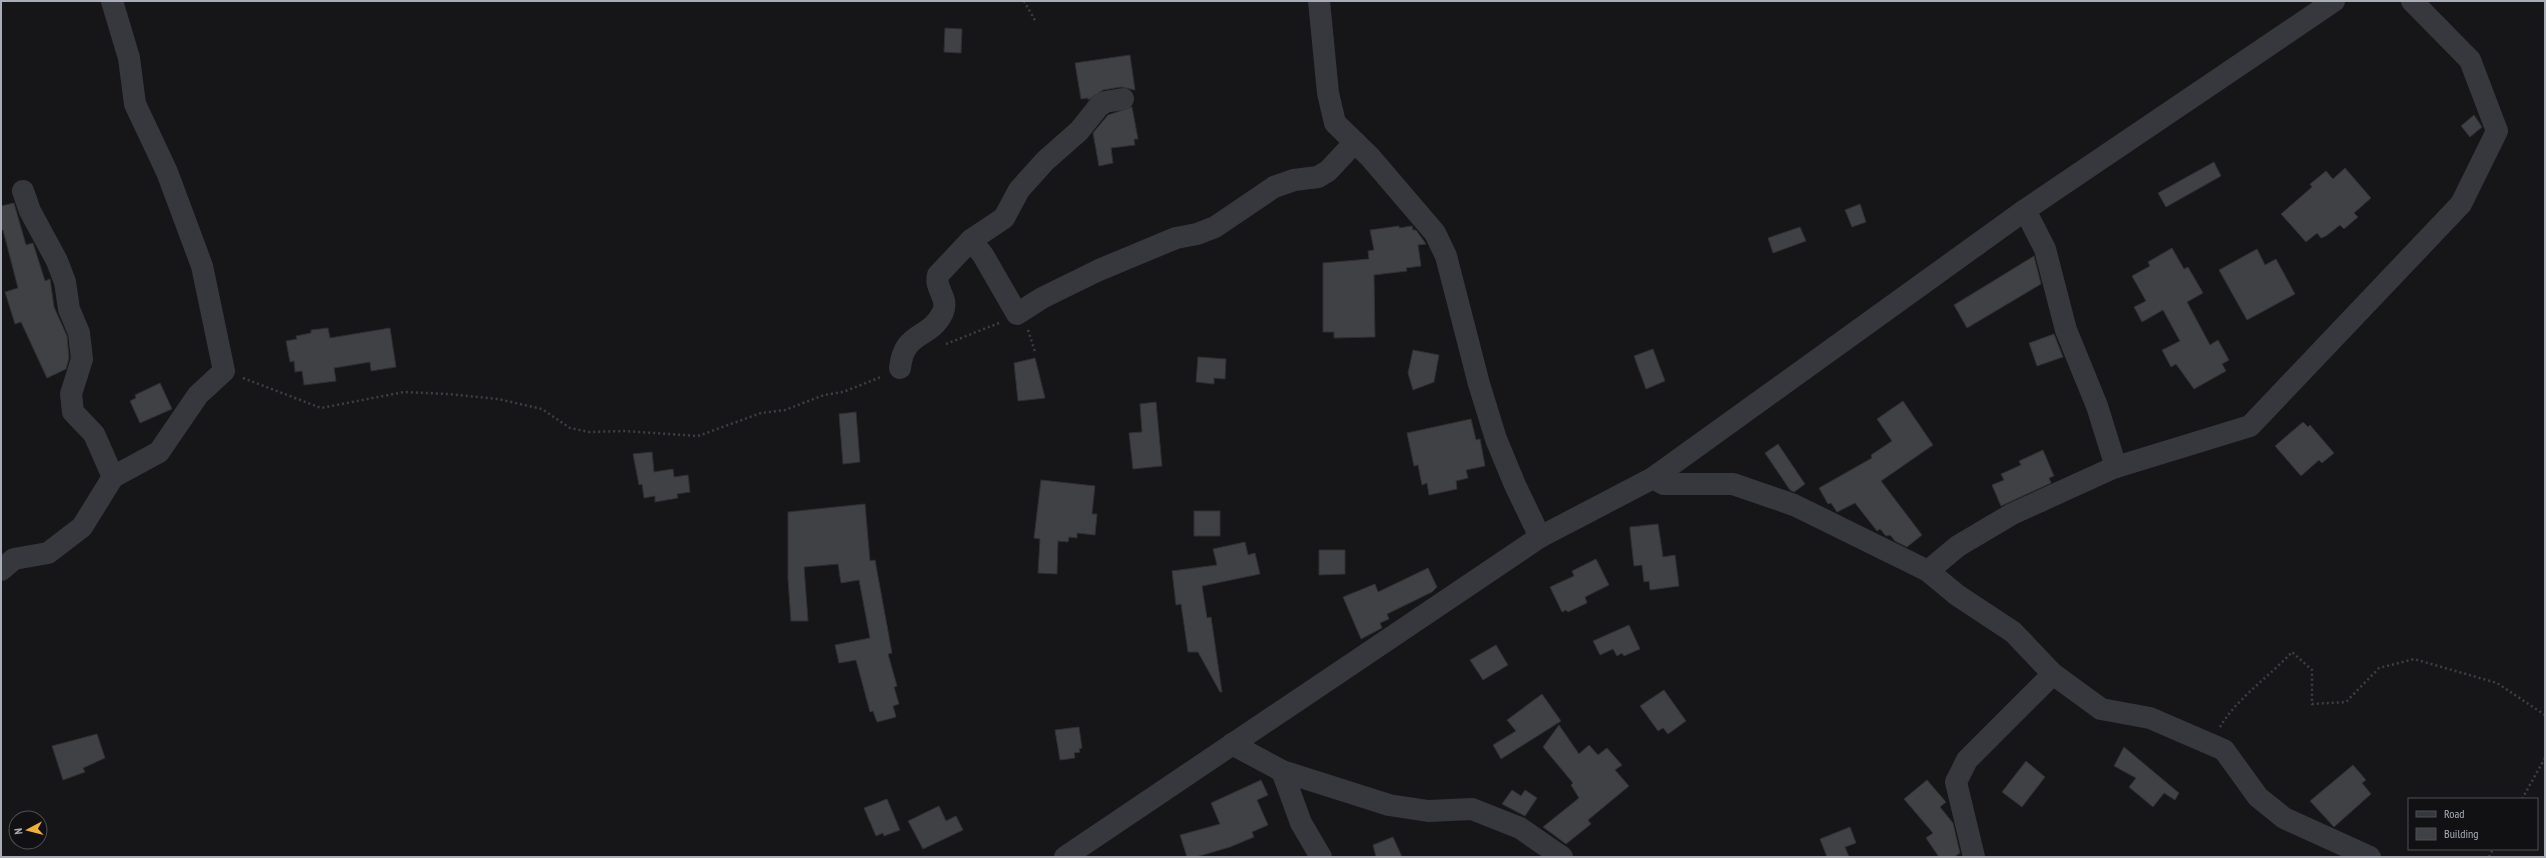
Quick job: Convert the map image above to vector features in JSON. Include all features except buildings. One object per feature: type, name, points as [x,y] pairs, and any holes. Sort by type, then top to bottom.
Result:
[{"type":"street","points":[[1,570],[14,559],[48,553],[82,527],[112,477],[159,452],[198,396],[224,371],[202,266],[167,172],[135,104],[129,58],[112,1]]},
{"type":"street","points":[[1319,1],[1328,93],[1335,123],[1355,142],[1434,232],[1446,256],[1479,384],[1496,438],[1515,485],[1540,537]]},
{"type":"street","points":[[1065,857],[1540,537],[1653,478],[2025,210],[2334,1]]},
{"type":"street","points":[[1928,571],[1958,546],[2012,514],[2116,467],[2250,426],[2461,204],[2497,131],[2470,60],[2412,1]]},
{"type":"street","points":[[900,368],[904,350],[908,344],[936,324],[942,313],[945,300],[937,284],[938,275],[971,240],[1004,218],[1019,190],[1045,161],[1079,131],[1099,106],[1104,102],[1124,99]]},
{"type":"street","points":[[971,240],[982,255],[1017,314],[1042,298],[1099,270],[1176,238],[1214,227],[1274,187],[1294,180],[1318,177],[1328,171],[1355,142]]},
{"type":"street","points":[[23,191],[30,211],[57,261],[65,282],[69,310],[79,333],[82,359],[71,394],[73,412],[94,434],[112,477]]},
{"type":"street","points":[[2025,210],[2046,249],[2066,330],[2097,406],[2116,467]]},
{"type":"street","points":[[1653,478],[1664,484],[1733,484],[1740,486],[1794,505],[1928,571],[1957,594],[2013,632],[2053,674],[2101,709],[2150,718],[2224,750],[2258,797],[2284,818],[2370,857]]},
{"type":"street","points":[[1974,857],[1956,782],[1967,760],[2053,674]]},
{"type":"street","points":[[1232,744],[1282,771],[1389,805],[1428,811],[1472,809],[1520,828],[1562,857]]},
{"type":"street","points":[[1282,771],[1301,823],[1321,857]]},
{"type":"path","points":[[1024,1],[1036,22]]},
{"type":"path","points":[[940,347],[989,328],[1017,314],[1021,315],[1026,324],[1035,352]]},
{"type":"path","points":[[224,371],[321,408],[404,392],[448,394],[498,399],[542,409],[570,428],[588,432],[624,431],[698,436],[761,413],[784,410],[824,395],[843,392],[900,368]]},
{"type":"path","points":[[2210,744],[2229,712],[2272,674],[2292,652],[2312,670],[2312,704],[2346,702],[2379,668],[2414,659],[2498,682],[2545,715]]},
{"type":"path","points":[[2523,798],[2545,758]]}]
